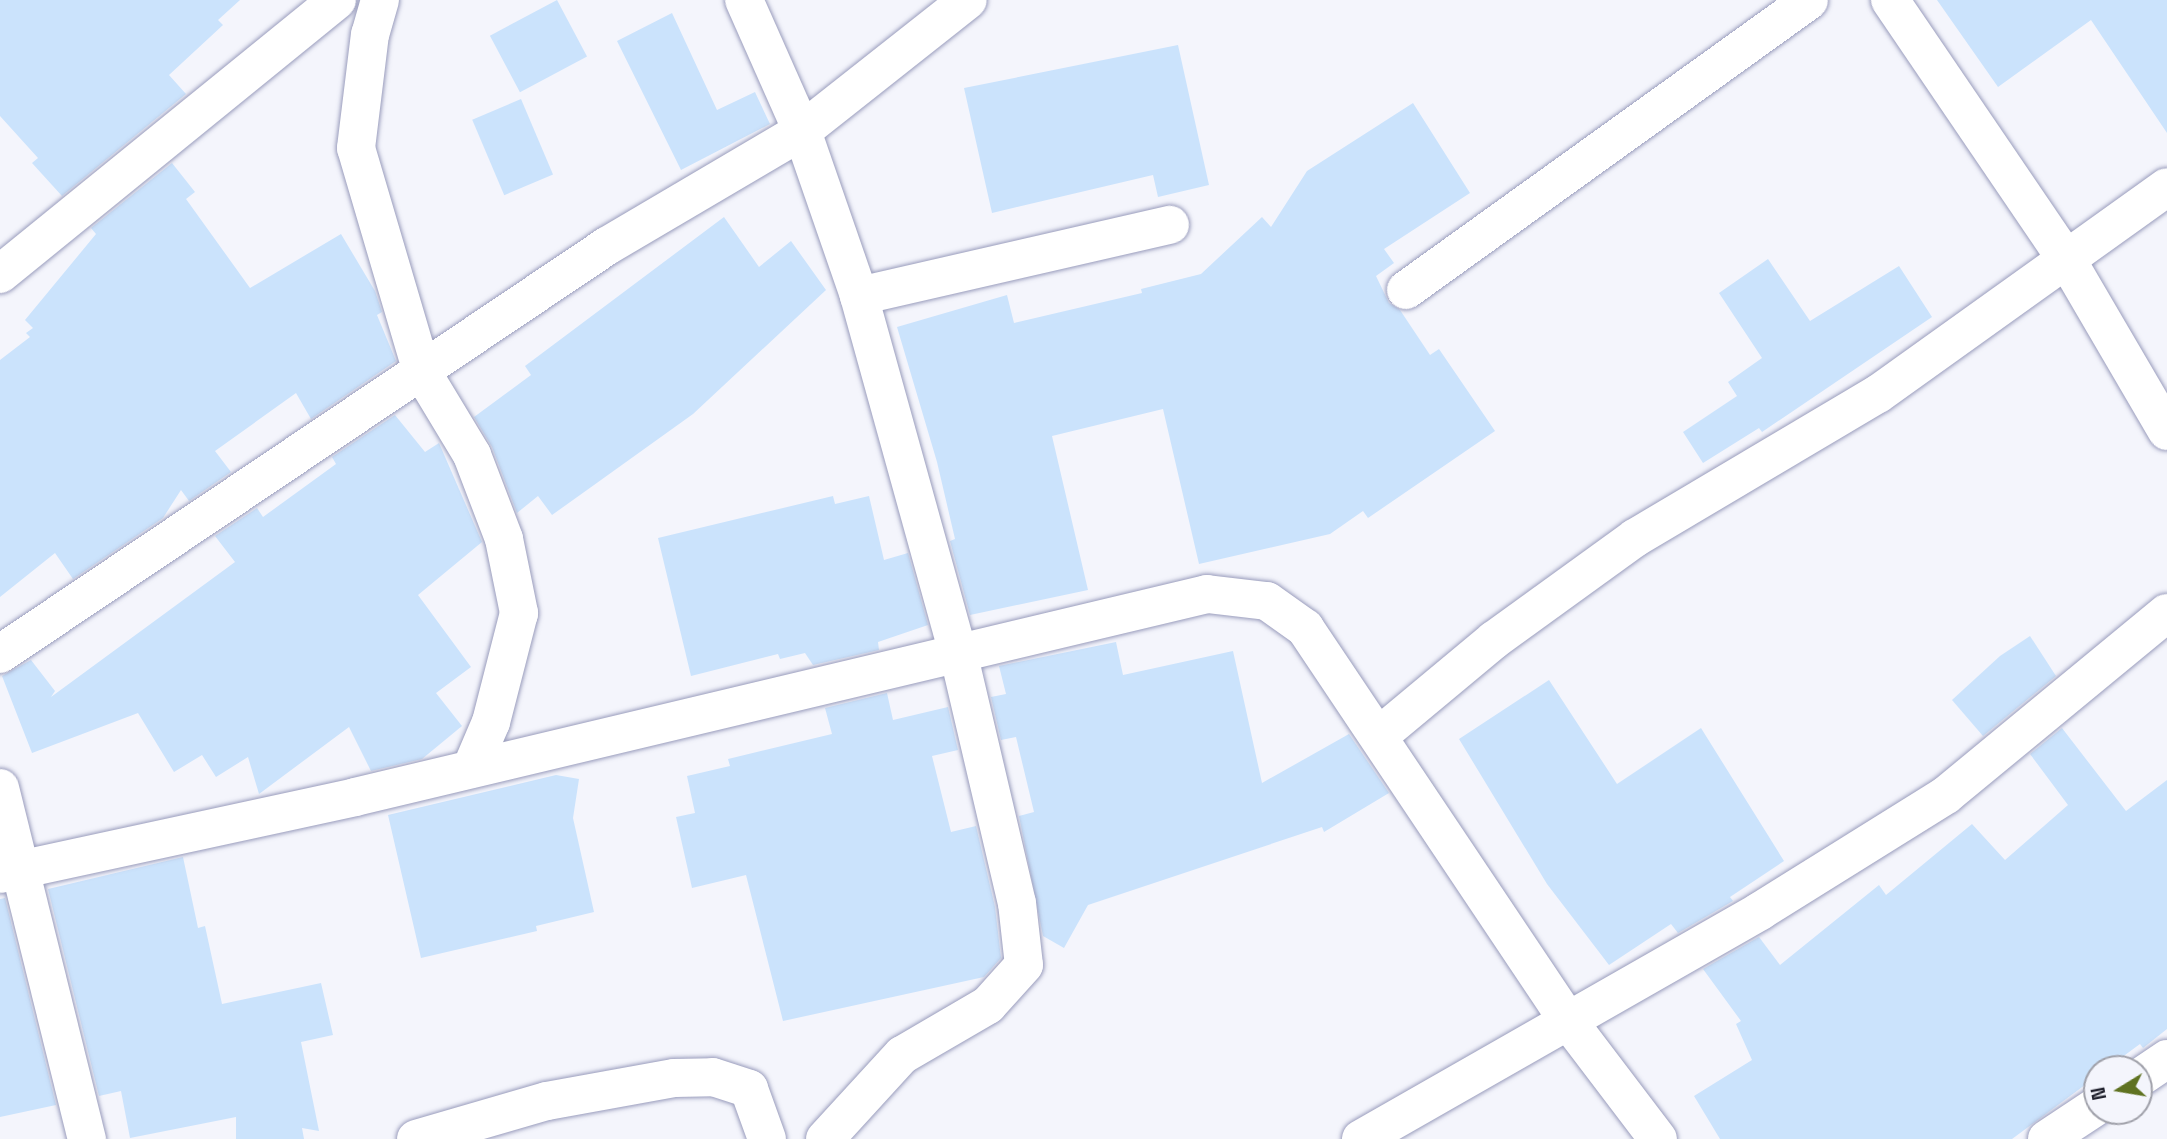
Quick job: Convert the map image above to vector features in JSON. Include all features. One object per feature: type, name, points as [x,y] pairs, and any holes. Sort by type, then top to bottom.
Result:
[{"type":"street","points":[[0,274],[337,0]]},
{"type":"street","points":[[380,0],[370,34],[356,148],[422,372],[472,455],[505,539],[519,614],[491,722],[471,769]]},
{"type":"street","points":[[744,0],[802,131],[859,296],[958,652],[1017,903],[1024,965],[988,1005],[902,1055],[825,1139]]},
{"type":"street","points":[[0,654],[190,523],[422,372],[607,246],[802,131],[968,0]]},
{"type":"street","points":[[1406,290],[1809,0]]},
{"type":"street","points":[[1890,0],[2067,260],[2167,431]]},
{"type":"street","points":[[1380,735],[1494,640],[1636,538],[1878,394],[2167,187]]},
{"type":"street","points":[[859,296],[1170,225]]},
{"type":"street","points":[[11,872],[471,769],[1208,594],[1267,601],[1305,628],[1380,735],[1566,1018],[1658,1139]]},
{"type":"street","points":[[1361,1139],[1566,1018],[1759,911],[1946,795],[2167,613]]},
{"type":"street","points":[[0,788],[11,872],[87,1139]]},
{"type":"street","points":[[416,1139],[547,1101],[674,1078],[713,1077],[749,1088],[767,1139]]},
{"type":"street","points":[[2048,1139],[2083,1115]]},
{"type":"building","points":[[0,0],[240,0],[218,20],[223,25],[169,75],[186,94],[62,196],[32,163],[38,158],[0,116]]},
{"type":"building","points":[[557,0],[587,57],[520,92],[490,36]]},
{"type":"building","points":[[1937,0],[2167,0],[2167,133],[2091,20],[1998,87]]},
{"type":"building","points":[[672,13],[717,110],[755,92],[770,124],[681,170],[617,41]]},
{"type":"building","points":[[1178,45],[1209,185],[1158,197],[1153,175],[992,213],[964,88]]},
{"type":"building","points":[[521,99],[553,174],[504,195],[472,120]]},
{"type":"building","points":[[1413,103],[1470,193],[1384,249],[1394,263],[1376,276],[1389,303],[1400,310],[1430,355],[1439,349],[1495,431],[1368,518],[1363,511],[1330,534],[1199,564],[1163,409],[1052,436],[1088,590],[970,615],[950,541],[955,539],[937,462],[897,327],[1007,295],[1014,323],[1142,293],[1141,289],[1201,274],[1262,217],[1271,227],[1307,171]]},
{"type":"building","points":[[172,163],[195,192],[186,199],[250,288],[341,234],[375,291],[382,312],[377,315],[396,361],[311,419],[296,393],[215,451],[231,472],[189,501],[181,490],[163,518],[73,579],[55,553],[0,597],[0,360],[30,337],[26,333],[33,328],[25,320],[96,234],[91,228]]},
{"type":"building","points":[[724,217],[759,267],[791,241],[826,290],[693,414],[552,515],[538,496],[517,513],[492,447],[474,417],[531,375],[525,366]]},
{"type":"building","points":[[1768,259],[1810,321],[1899,266],[1932,317],[1762,432],[1759,428],[1703,463],[1683,432],[1737,396],[1728,382],[1762,358],[1719,293]]},
{"type":"building","points":[[395,415],[425,452],[439,443],[482,542],[418,595],[471,667],[436,693],[462,726],[422,759],[371,771],[349,727],[259,794],[248,757],[216,777],[202,755],[174,772],[138,713],[32,753],[2,676],[31,660],[55,691],[51,697],[235,562],[215,536],[257,508],[263,517],[336,464],[332,457]]},
{"type":"building","points":[[833,496],[835,504],[869,496],[884,560],[908,553],[928,625],[878,642],[879,650],[813,665],[805,653],[780,659],[778,654],[691,676],[658,538]]},
{"type":"building","points":[[2030,636],[2056,676],[1983,736],[1952,700],[2000,656]]},
{"type":"building","points":[[1116,642],[1123,675],[1233,651],[1262,783],[1349,734],[1389,793],[1324,832],[1322,827],[1088,905],[1064,948],[1043,936],[1019,816],[1034,812],[1016,737],[1001,740],[991,697],[1006,694],[999,666]]},
{"type":"building","points":[[1549,680],[1617,784],[1701,728],[1784,861],[1730,897],[1733,901],[1678,933],[1671,924],[1609,965],[1547,884],[1459,739]]},
{"type":"building","points":[[887,693],[893,720],[948,707],[958,750],[932,756],[951,832],[976,826],[995,907],[1001,958],[984,977],[783,1021],[746,875],[692,888],[676,817],[695,813],[687,776],[730,766],[728,759],[832,734],[825,708]]},
{"type":"building","points":[[2062,728],[2126,811],[2167,780],[2167,1029],[2143,1048],[2140,1044],[2125,1055],[2083,1055],[2083,1086],[2012,1139],[1720,1139],[1694,1096],[1752,1060],[1736,1024],[1741,1021],[1703,969],[1759,937],[1780,965],[1879,885],[1886,895],[1972,824],[2005,860],[2068,805],[2030,754]]},
{"type":"building","points":[[556,775],[579,779],[573,818],[594,912],[536,926],[537,931],[421,958],[388,815]]},
{"type":"building","points":[[183,857],[198,928],[205,926],[222,1004],[321,983],[333,1035],[301,1042],[319,1131],[302,1128],[304,1139],[236,1139],[236,1117],[130,1138],[121,1091],[99,1096],[48,889]]},
{"type":"building","points":[[5,898],[56,1105],[0,1117],[0,899]]}]
